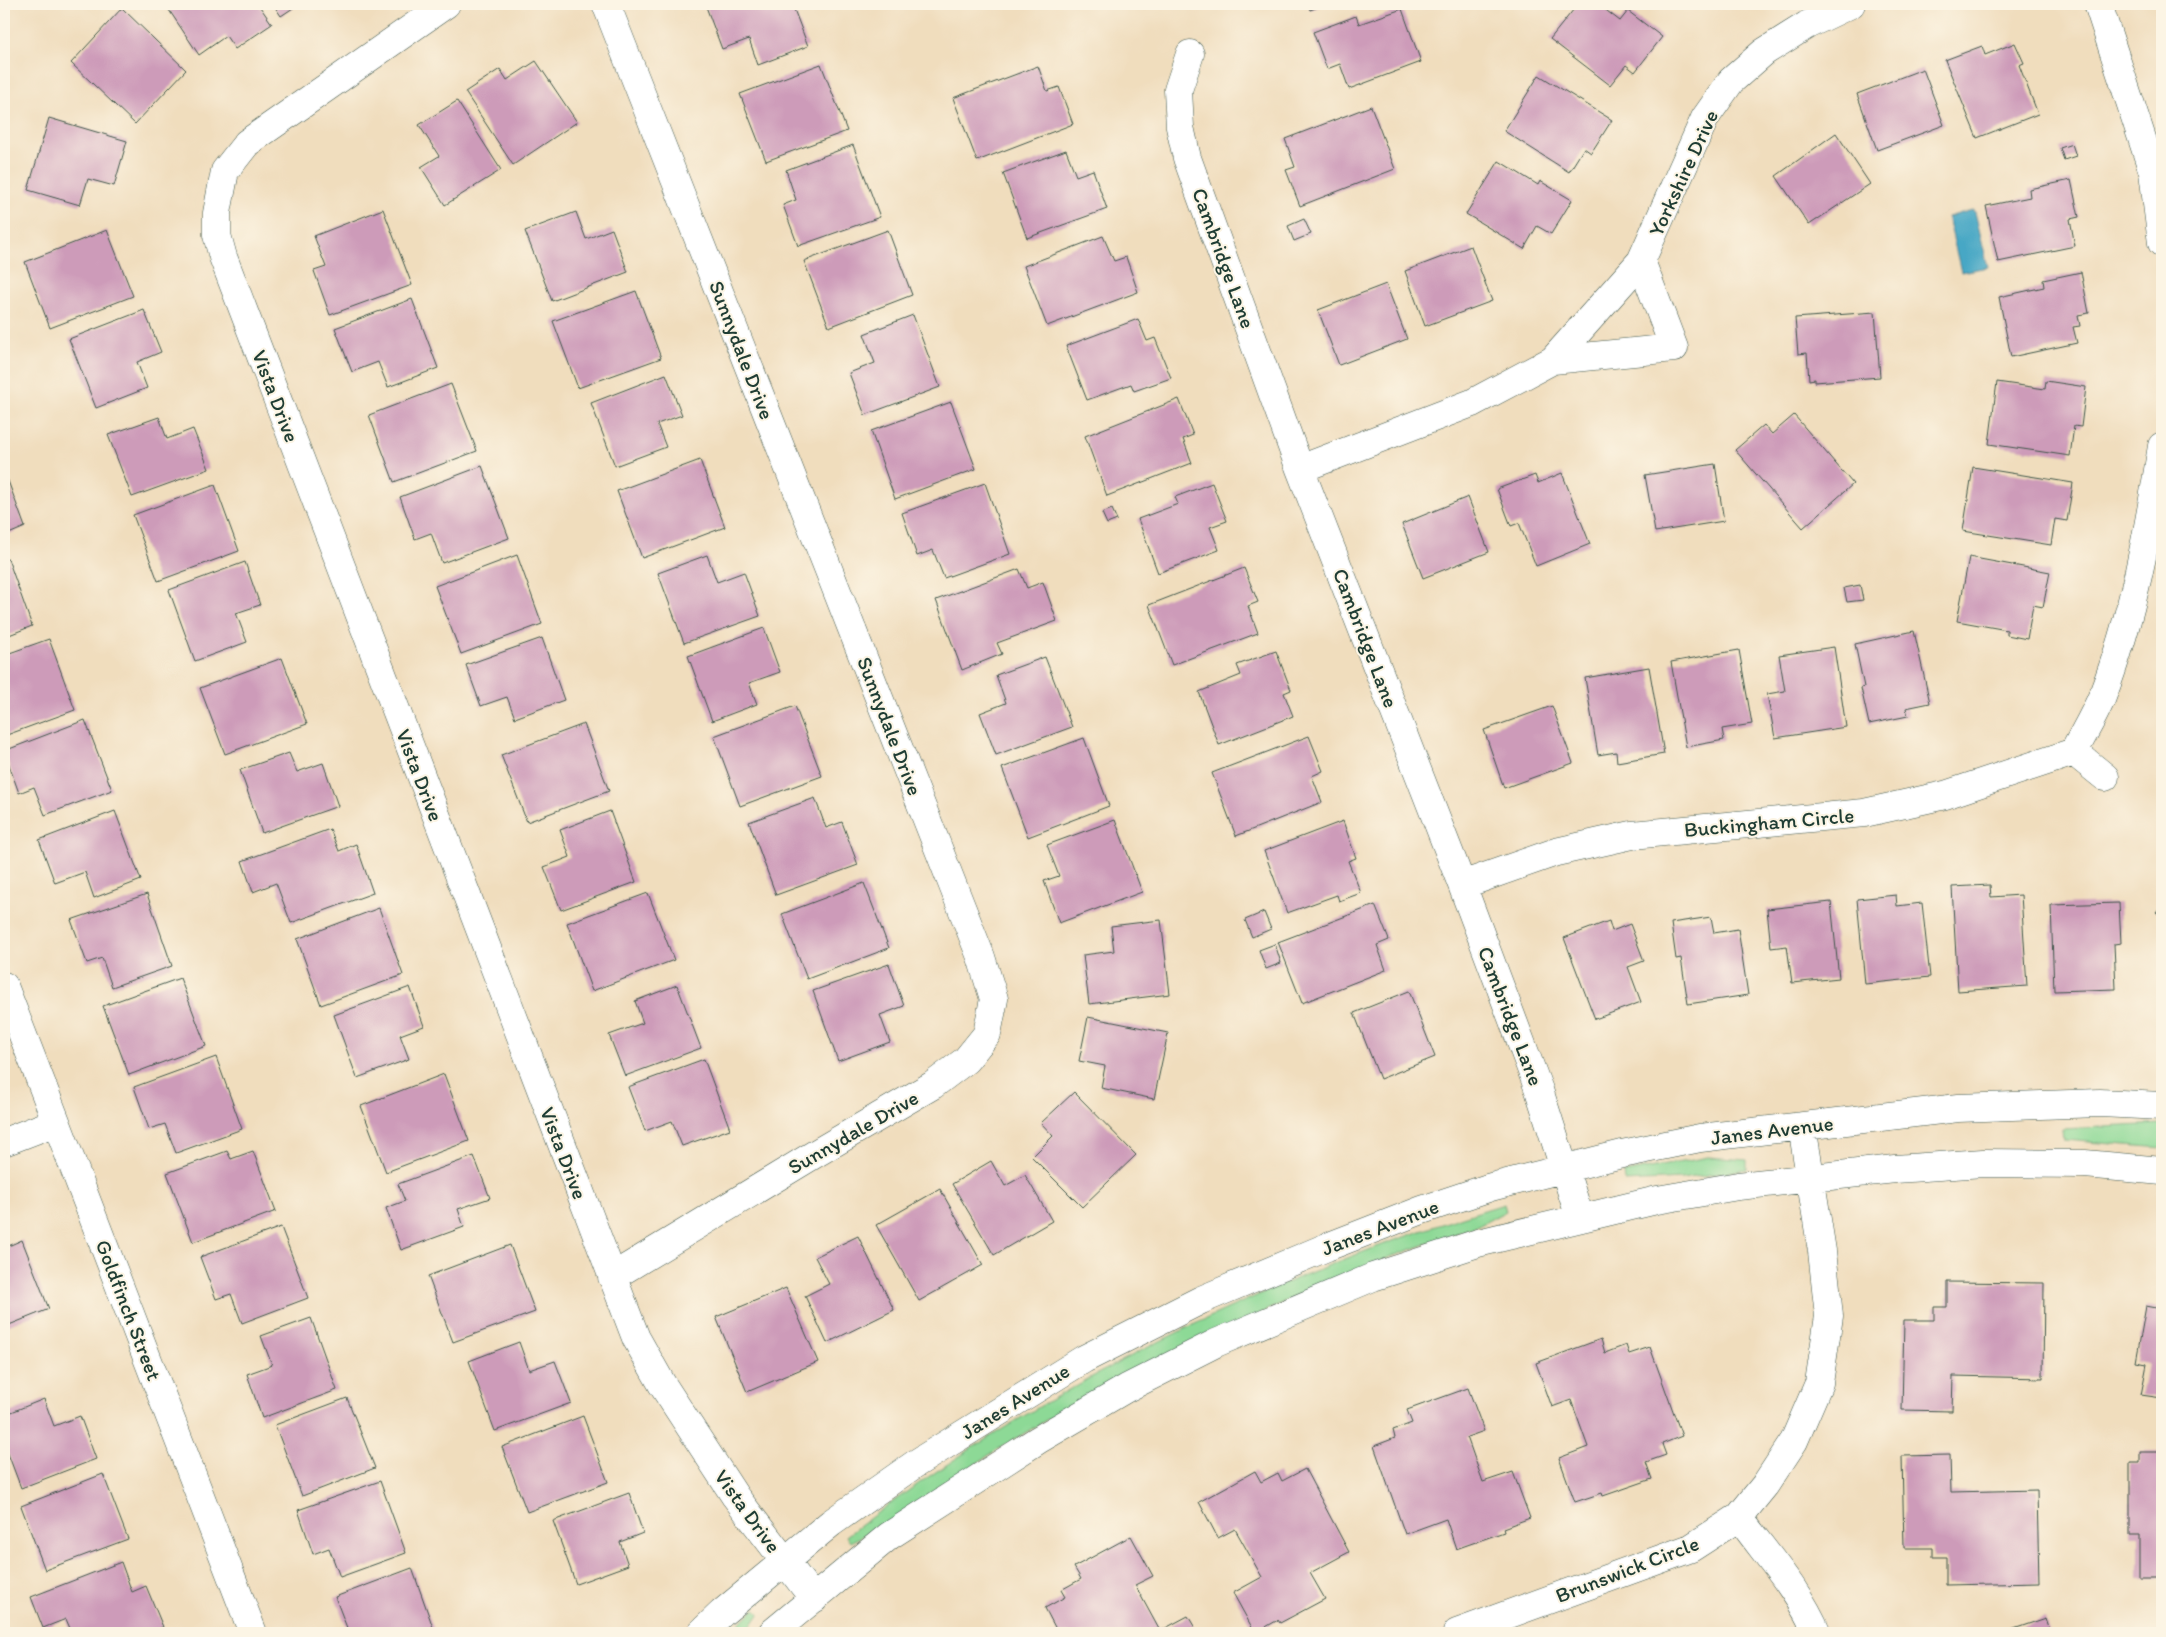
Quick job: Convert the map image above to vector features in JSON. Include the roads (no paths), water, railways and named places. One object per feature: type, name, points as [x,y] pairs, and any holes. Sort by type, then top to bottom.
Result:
[{"type":"street","name":"Vista Drive","points":[[446,4],[247,143],[225,171],[217,213],[217,235],[227,266],[636,1338],[662,1384],[735,1496],[814,1599]]},
{"type":"street","name":"Sunnydale Drive","points":[[606,4],[981,957],[994,999],[987,1034],[966,1060],[933,1085],[612,1277]]},
{"type":"street","name":"Yorkshire Drive","points":[[1300,469],[1472,403],[1553,360],[1641,261],[1705,118],[1732,81],[1764,52],[1807,25],[1851,4]]},
{"type":"street","points":[[2098,4],[2153,172],[2162,243]]},
{"type":"street","name":"Cambridge Lane","points":[[1190,54],[1178,90],[1180,127],[1187,158],[1300,469],[1462,886],[1538,1090],[1580,1218]]},
{"type":"street","name":"Yorkshire Drive","points":[[1553,360],[1674,348],[1641,261]]},
{"type":"street","points":[[2105,777],[2074,752],[2101,699],[2116,655],[2145,551],[2162,446]]},
{"type":"street","name":"Buckingham Circle","points":[[1462,886],[1556,852],[1632,835],[1864,813],[1888,808],[1945,795],[2074,752]]},
{"type":"street","name":"Goldfinch Street","points":[[4,986],[254,1633]]},
{"type":"street","name":"Janes Avenue","points":[[701,1633],[831,1523],[915,1464],[1084,1359],[1201,1300],[1327,1246],[1422,1210],[1491,1187],[1622,1154],[1700,1138],[1958,1108],[2100,1103],[2162,1106]]},
{"type":"street","points":[[4,1142],[56,1122]]},
{"type":"street","name":"Brunswick Circle","points":[[1457,1633],[1691,1548],[1739,1517],[1765,1485],[1794,1441],[1819,1383],[1829,1316],[1822,1251],[1802,1126]]},
{"type":"street","name":"Janes Avenue","points":[[772,1633],[889,1536],[1038,1440],[1136,1383],[1216,1343],[1373,1277],[1478,1243],[1657,1200],[1729,1188],[1895,1169],[1983,1163],[2085,1164],[2162,1171]]},
{"type":"street","points":[[1739,1517],[1780,1570],[1809,1614],[1817,1633]]},
{"type":"water","points":[[1972,210],[1975,212],[1988,267],[1961,272],[1948,217]]}]
